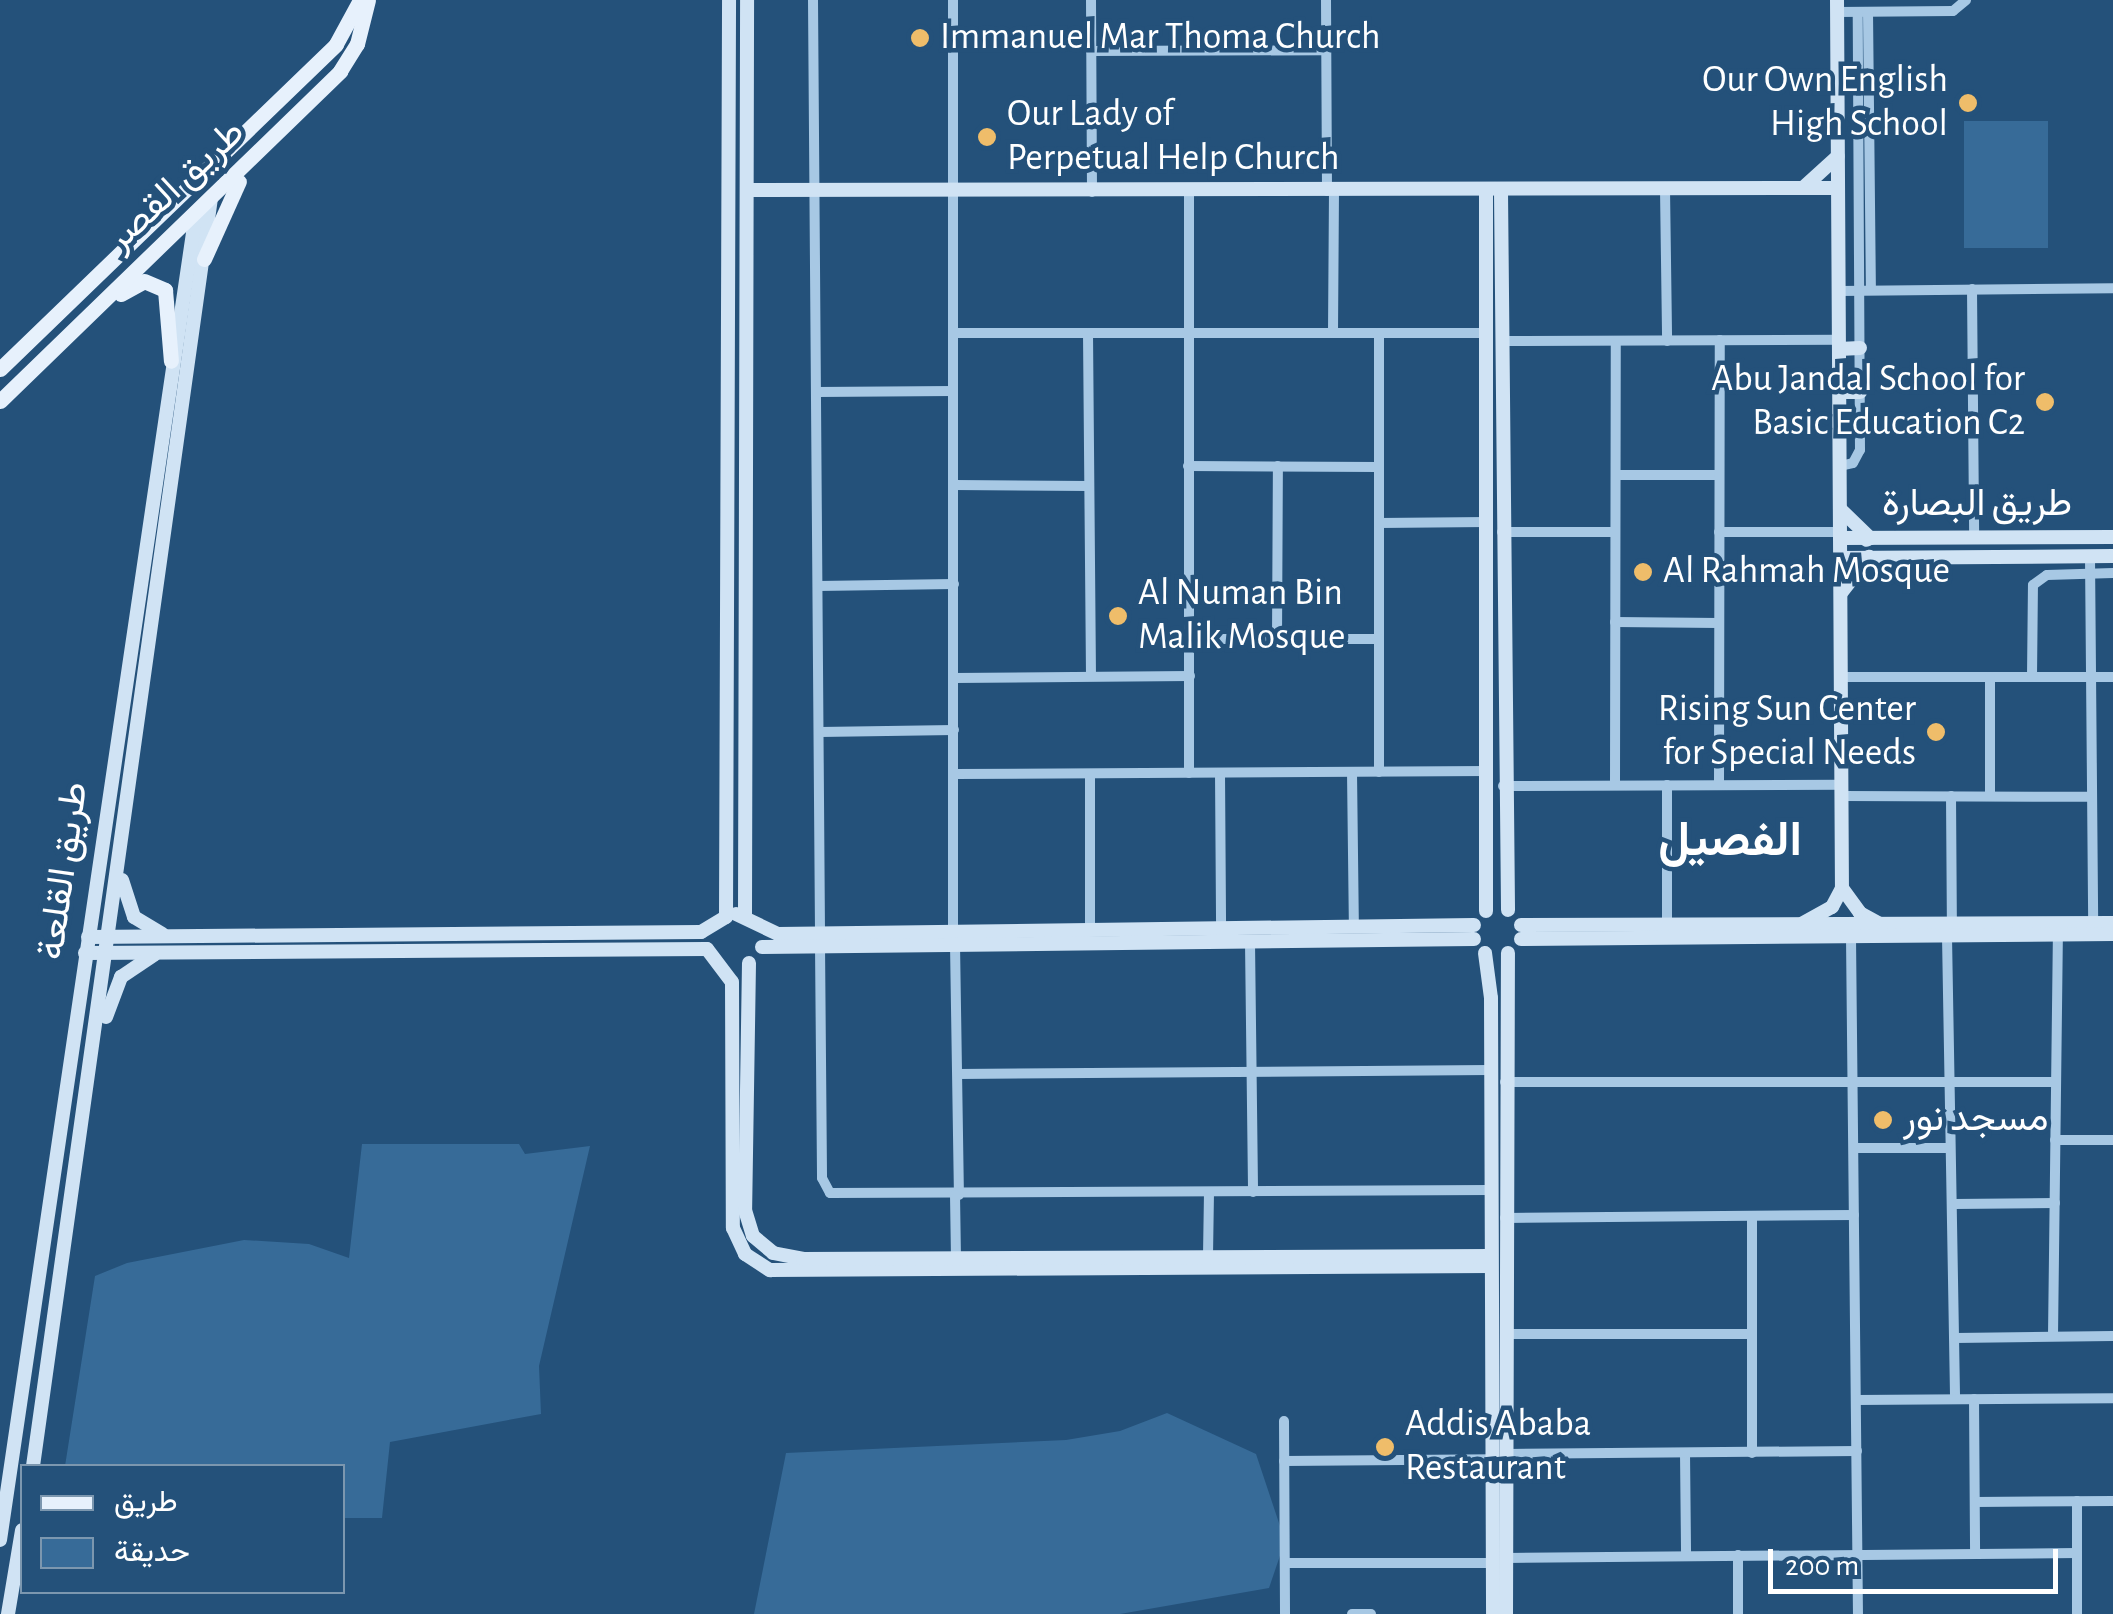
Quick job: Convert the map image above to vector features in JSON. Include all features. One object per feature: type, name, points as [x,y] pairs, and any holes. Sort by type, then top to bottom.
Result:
[{"type":"main road","name":"طريق القصر","points":[[0,369],[336,44],[360,0]]},
{"type":"main road","name":"طريق القصر","points":[[0,401],[270,142],[351,57],[368,0]]},
{"type":"main road","points":[[204,260],[228,198],[270,142]]},
{"type":"main road","points":[[84,317],[100,294],[192,204],[192,194],[180,191]]},
{"type":"main road","points":[[84,317],[134,284],[158,284],[171,302],[171,360]]},
{"type":"street","points":[[729,0],[729,368],[717,957],[732,982],[733,1228],[745,1254],[770,1270],[1490,1261]]},
{"type":"street","points":[[745,916],[750,190],[747,0]]},
{"type":"street","points":[[813,0],[824,1187],[841,1195],[1490,1190]]},
{"type":"street","points":[[953,0],[956,1257]]},
{"type":"street","points":[[1091,0],[1092,192]]},
{"type":"street","points":[[1326,0],[1332,333]]},
{"type":"street","points":[[1798,925],[1832,907],[1842,888],[1837,6],[1863,12],[1956,11],[1966,0]]},
{"type":"street","points":[[1840,466],[1859,455],[1865,291],[1863,12]]},
{"type":"street","points":[[1091,51],[1326,50]]},
{"type":"street","points":[[1838,108],[1864,107]]},
{"type":"street","points":[[1802,188],[1838,156]]},
{"type":"street","points":[[1802,188],[1824,195],[1838,219]]},
{"type":"street","points":[[750,190],[1838,188]]},
{"type":"street","points":[[1665,189],[1666,341]]},
{"type":"street","points":[[1493,219],[1529,190]]},
{"type":"street","points":[[1460,191],[1493,219],[1501,341],[1503,786],[1508,910],[1520,932]]},
{"type":"street","points":[[1474,932],[1486,911],[1486,333],[1493,191]]},
{"type":"street","points":[[1189,192],[1189,773]]},
{"type":"street","name":"طريق القلعة","points":[[32,1464],[211,198]]},
{"type":"street","name":"طريق القلعة","points":[[0,1540],[171,360],[196,213]]},
{"type":"street","points":[[730,271],[736,322],[749,324]]},
{"type":"street","points":[[1839,291],[2113,288]]},
{"type":"street","points":[[1972,289],[1974,537]]},
{"type":"street","points":[[953,333],[1486,333]]},
{"type":"street","points":[[1088,333],[1092,676]]},
{"type":"street","points":[[1379,333],[1379,772]]},
{"type":"street","points":[[1501,341],[1720,340],[1860,348]]},
{"type":"street","points":[[1719,785],[1720,340]]},
{"type":"street","points":[[1615,785],[1616,341]]},
{"type":"street","points":[[729,368],[743,364],[748,420]]},
{"type":"street","points":[[817,392],[953,391]]},
{"type":"street","points":[[1840,392],[1860,392]]},
{"type":"street","points":[[1840,423],[1860,422]]},
{"type":"street","points":[[1188,466],[1379,467]]},
{"type":"street","points":[[1277,639],[1278,466]]},
{"type":"street","points":[[1616,476],[1720,475]]},
{"type":"street","points":[[954,485],[1089,486]]},
{"type":"street","points":[[1840,509],[1870,538],[1862,549],[1872,558],[1841,593]]},
{"type":"street","points":[[1379,523],[1487,522]]},
{"type":"street","points":[[1502,532],[1616,532]]},
{"type":"street","points":[[1719,532],[1840,535]]},
{"type":"street","name":"طريق البصارة","points":[[1840,535],[2113,537]]},
{"type":"street","points":[[2090,556],[2093,924]]},
{"type":"street","name":"طريق البصارة","points":[[1841,558],[2113,556]]},
{"type":"street","points":[[2032,677],[2033,584],[2047,575],[2113,573]]},
{"type":"street","points":[[818,586],[954,584]]},
{"type":"street","points":[[1615,622],[1719,623]]},
{"type":"street","points":[[1189,639],[1379,638]]},
{"type":"street","points":[[954,678],[1190,676]]},
{"type":"street","points":[[1841,677],[2113,677]]},
{"type":"street","points":[[1990,677],[1990,796]]},
{"type":"street","points":[[820,732],[954,730]]},
{"type":"street","points":[[954,774],[1488,771]]},
{"type":"street","points":[[1352,772],[1354,928]]},
{"type":"street","points":[[1220,773],[1222,930]]},
{"type":"street","points":[[1090,774],[1090,931]]},
{"type":"street","points":[[1667,785],[1667,926]]},
{"type":"street","points":[[1503,786],[1719,785],[1952,796],[2092,796]]},
{"type":"street","points":[[1952,796],[1946,1148],[1954,1204],[1954,1398]]},
{"type":"street","points":[[120,863],[130,912],[167,937]]},
{"type":"street","points":[[1842,888],[1860,914],[1880,924]]},
{"type":"street","points":[[1486,911],[1508,910]]},
{"type":"street","points":[[88,936],[720,922],[745,916]]},
{"type":"street","points":[[745,916],[760,928],[820,939]]},
{"type":"street","points":[[1520,932],[1852,937],[2113,923]]},
{"type":"street","points":[[1520,932],[1880,924],[2058,935],[2113,934]]},
{"type":"street","points":[[760,928],[762,947]]},
{"type":"street","points":[[954,938],[1090,931],[1354,928],[1474,932]]},
{"type":"street","points":[[1426,1262],[1208,1256],[788,1258],[753,1236],[745,1210],[749,963],[762,947],[820,939],[1250,942],[1474,932]]},
{"type":"street","points":[[1474,932],[1485,953],[1490,1070],[1490,1261],[1500,1560],[1506,1614]]},
{"type":"street","points":[[1499,1456],[1505,1334],[1508,953],[1520,932]]},
{"type":"street","points":[[2053,1336],[2058,935]]},
{"type":"street","points":[[1852,937],[1858,1614]]},
{"type":"street","points":[[1250,942],[1253,1192]]},
{"type":"street","points":[[85,953],[668,947],[749,963]]},
{"type":"street","points":[[94,1039],[120,977],[160,952]]},
{"type":"street","points":[[1485,953],[1508,953]]},
{"type":"street","points":[[958,1074],[1490,1070]]},
{"type":"street","points":[[1504,1082],[2056,1082]]},
{"type":"street","points":[[2056,1140],[2113,1140]]},
{"type":"street","points":[[1854,1148],[1946,1148]]},
{"type":"street","points":[[1208,1256],[1209,1192]]},
{"type":"street","points":[[1954,1204],[2055,1204]]},
{"type":"street","points":[[1505,1218],[1854,1214]]},
{"type":"street","points":[[1752,1216],[1752,1453]]},
{"type":"street","points":[[1505,1334],[1752,1334]]},
{"type":"street","points":[[1955,1338],[2113,1336]]},
{"type":"street","points":[[1856,1400],[2113,1398]]},
{"type":"street","points":[[1974,1399],[1975,1554]]},
{"type":"street","points":[[1284,1421],[1285,1614]]},
{"type":"street","points":[[1284,1461],[1857,1451]]},
{"type":"street","points":[[1686,1453],[1686,1556]]},
{"type":"street","points":[[2077,1501],[2077,1614]]},
{"type":"street","points":[[1975,1502],[2113,1501]]},
{"type":"street","points":[[8,1614],[20,1542]]},
{"type":"street","points":[[1284,1563],[2077,1552]]},
{"type":"street","points":[[1738,1555],[1738,1614]]},
{"type":"street","points":[[1494,1614],[1500,1560]]},
{"type":"street","points":[[1352,1614],[1372,1614]]},
{"type":"green space","points":[[1964,121],[2048,121],[2048,248],[1964,248]]},
{"type":"green space","points":[[362,1144],[519,1144],[525,1154],[590,1146],[539,1366],[541,1414],[390,1442],[382,1518],[345,1518],[345,1464],[65,1464],[95,1276],[127,1263],[244,1240],[309,1244],[349,1258]]},
{"type":"green space","points":[[1167,1413],[1256,1454],[1285,1541],[1269,1588],[1120,1614],[754,1614],[786,1453],[1066,1440],[1120,1431]]},
{"type":"place","name":"Immanuel Mar Thoma Church","points":[[920,38]]},
{"type":"place","name":"Our Own English High School","points":[[1968,103]]},
{"type":"place","name":"Our Lady of Perpetual Help Church","points":[[987,137]]},
{"type":"place","name":"Abu Jandal School for Basic Education C2","points":[[2045,402]]},
{"type":"place","name":"Al Rahmah Mosque","points":[[1643,572]]},
{"type":"place","name":"Al Numan Bin Malik Mosque","points":[[1118,616]]},
{"type":"place","name":"Rising Sun Center for Special Needs","points":[[1936,732]]},
{"type":"place","name":"مسجد نور","points":[[1883,1120]]},
{"type":"place","name":"Addis Ababa Restaurant","points":[[1385,1447]]},
{"type":"district","name":"الفصيل","points":[[1730,842]]}]
